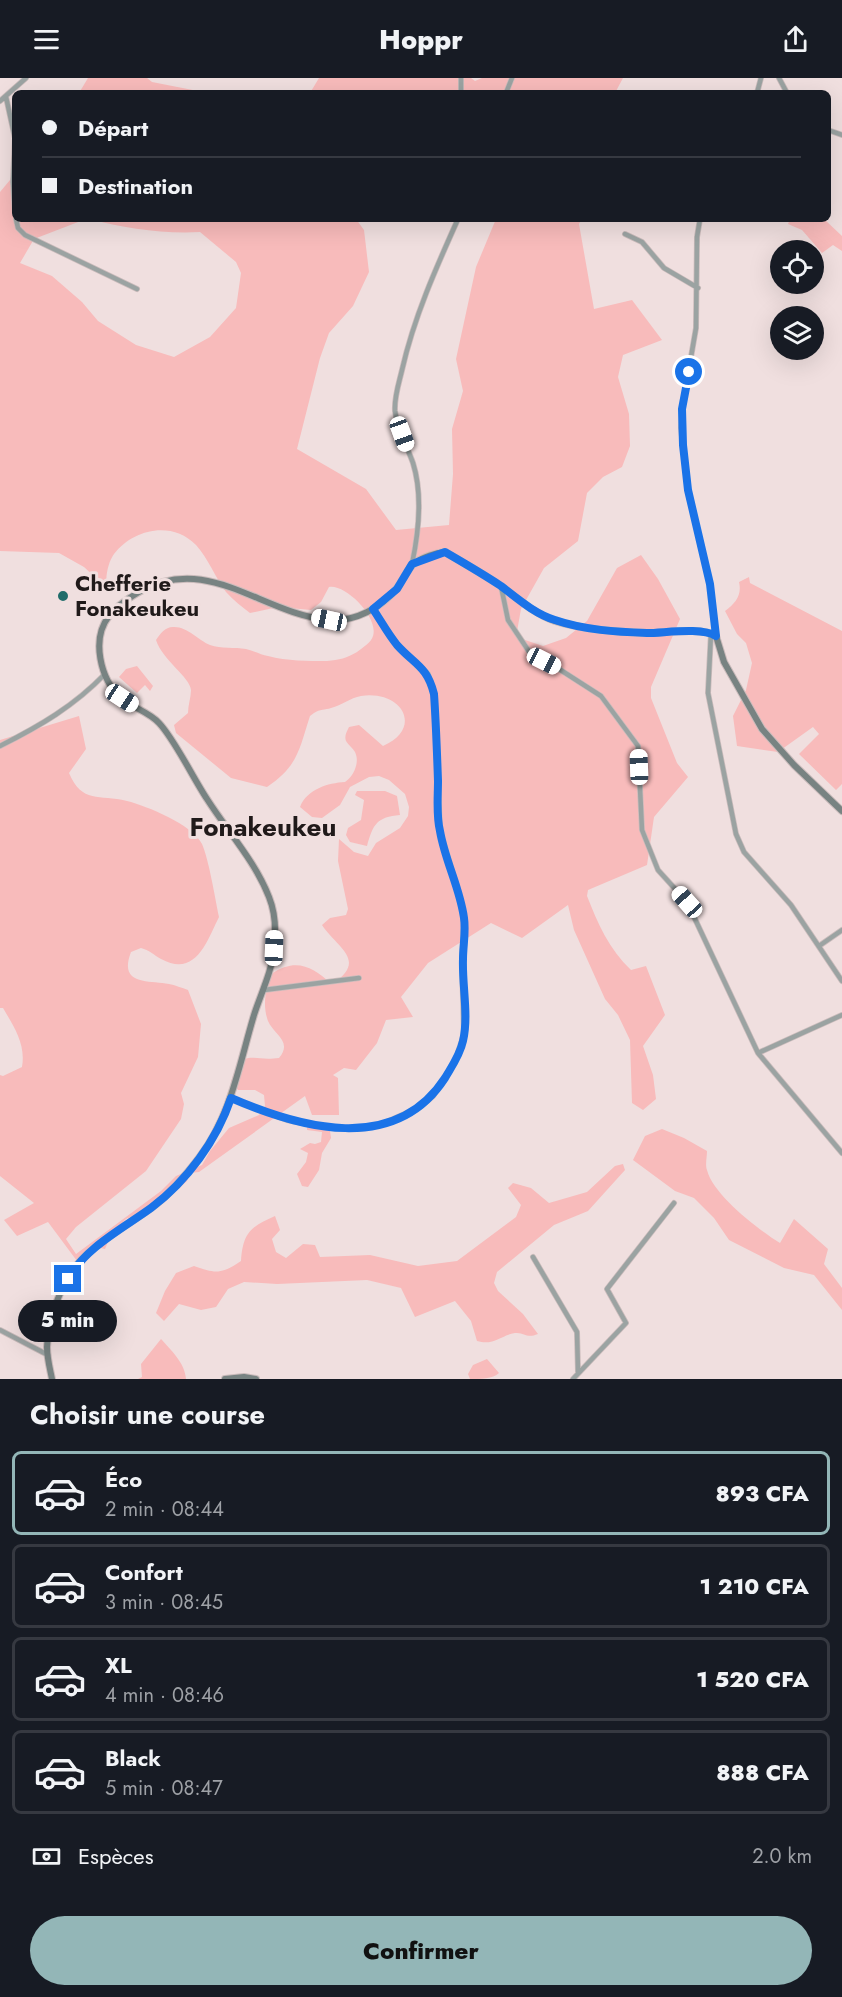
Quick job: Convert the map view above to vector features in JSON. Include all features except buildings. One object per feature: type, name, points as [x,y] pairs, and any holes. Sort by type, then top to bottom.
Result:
[{"type":"street","points":[[13,90],[26,78]]},
{"type":"street","points":[[0,101],[12,91]]},
{"type":"street","points":[[6,97],[12,124]]},
{"type":"street","points":[[17,222],[18,228],[25,235],[137,289]]},
{"type":"street","points":[[52,1379],[48,1355],[51,1321],[74,1269],[88,1254],[174,1188],[208,1145],[222,1122],[231,1098],[255,1010],[264,990],[273,959],[275,936],[272,906],[265,888],[245,853],[209,803],[162,726],[122,698],[105,674],[99,646],[103,627],[110,614],[141,591],[165,581],[201,578],[303,615],[329,620],[350,618],[373,609],[397,589],[412,564],[419,508],[413,465],[396,418],[396,399],[411,335],[428,287],[457,222]]},
{"type":"street","points":[[700,222],[697,237],[698,288],[695,339],[682,409],[681,428],[688,490],[710,584],[713,634],[708,693],[736,834],[750,861],[791,905],[842,981]]},
{"type":"street","points":[[625,234],[642,242],[664,268],[698,288]]},
{"type":"street","points":[[412,564],[445,552],[501,586],[542,615],[583,627],[627,632],[713,634]]},
{"type":"street","points":[[501,586],[508,620],[530,653],[601,696],[638,746],[642,830],[658,870],[687,902],[758,1053],[842,1153]]},
{"type":"street","points":[[231,1098],[287,1120],[324,1127],[358,1129],[380,1125],[408,1113],[433,1096],[455,1062],[463,1042],[465,922],[440,831],[434,694],[428,674],[399,647],[373,609]]},
{"type":"street","points":[[713,634],[724,662],[762,729],[794,765],[842,811]]},
{"type":"street","points":[[0,746],[53,718],[76,702],[105,674]]},
{"type":"street","points":[[819,946],[842,930]]},
{"type":"street","points":[[264,990],[360,978]]},
{"type":"street","points":[[758,1053],[842,1015]]},
{"type":"street","points":[[573,1379],[626,1323],[607,1289],[674,1203]]},
{"type":"street","points":[[533,1257],[577,1332],[578,1372]]},
{"type":"street","points":[[0,1330],[48,1355]]},
{"type":"street","points":[[225,1379],[244,1377],[256,1379]]},
{"type":"shaded area","points":[[88,78],[147,78],[152,82],[193,90],[81,90]]},
{"type":"shaded area","points":[[319,78],[471,78],[475,81],[482,78],[623,78],[617,90],[312,90]]},
{"type":"shaded area","points":[[12,178],[12,222],[78,222],[34,239],[20,263],[52,276],[82,302],[98,321],[136,345],[174,357],[210,337],[236,308],[241,273],[236,262],[200,232],[144,230],[102,222],[358,222],[364,230],[369,272],[353,306],[329,333],[320,358],[297,449],[366,489],[396,530],[449,525],[453,474],[452,429],[463,391],[456,359],[476,267],[495,222],[580,222],[594,309],[632,300],[662,340],[623,355],[618,377],[629,414],[630,446],[622,467],[603,477],[587,493],[578,541],[544,568],[521,609],[516,637],[543,646],[566,638],[587,621],[617,568],[641,555],[658,579],[680,619],[651,687],[651,698],[677,763],[688,777],[654,817],[647,865],[588,890],[587,896],[616,954],[631,970],[646,966],[665,1015],[643,1046],[653,1075],[656,1099],[643,1110],[632,1103],[630,1040],[618,1015],[605,999],[574,930],[568,905],[522,938],[491,923],[428,963],[401,997],[413,1017],[386,1020],[377,1043],[356,1070],[344,1068],[333,1075],[338,1078],[339,1115],[312,1115],[305,1096],[199,1172],[190,1173],[187,1181],[161,1205],[126,1219],[111,1235],[105,1249],[92,1246],[77,1261],[48,1222],[17,1236],[4,1220],[34,1203],[0,1176],[0,1075],[3,1076],[22,1067],[23,1059],[18,1036],[3,1008],[0,1008],[0,740],[79,716],[86,749],[69,773],[74,783],[86,794],[92,796],[127,801],[146,807],[180,823],[197,837],[207,859],[219,917],[199,954],[183,964],[173,964],[141,948],[131,952],[128,963],[132,976],[188,990],[201,1024],[198,1057],[181,1093],[184,1104],[181,1119],[146,1171],[76,1227],[66,1239],[76,1254],[161,1191],[176,1176],[202,1165],[229,1128],[259,1115],[265,1106],[264,1095],[255,1090],[238,1090],[231,1082],[244,1060],[279,1058],[283,1052],[281,1038],[268,1021],[265,1009],[266,991],[271,974],[296,965],[311,969],[332,984],[343,975],[348,968],[349,961],[341,947],[322,925],[330,918],[346,915],[348,909],[338,861],[339,839],[354,852],[368,856],[376,843],[400,828],[408,816],[409,807],[405,794],[389,780],[379,776],[369,777],[350,787],[340,805],[322,818],[312,817],[300,807],[313,791],[345,782],[353,773],[356,756],[345,739],[349,727],[359,725],[383,746],[396,738],[403,730],[405,721],[403,712],[397,704],[388,699],[361,696],[314,713],[310,716],[300,748],[291,764],[267,787],[231,778],[176,733],[174,725],[188,713],[191,690],[186,680],[159,648],[156,640],[163,631],[170,627],[178,627],[210,645],[246,649],[283,659],[327,661],[339,659],[353,654],[366,645],[373,636],[374,629],[371,620],[352,596],[329,587],[321,602],[311,610],[278,607],[250,613],[226,592],[196,545],[176,532],[165,530],[142,534],[122,545],[108,566],[106,581],[108,589],[84,567],[59,553],[0,551],[0,192]]},
{"type":"shaded area","points":[[789,222],[827,222],[842,236],[842,251],[833,245],[824,252],[824,240],[811,240],[802,230],[788,224]]},
{"type":"shaded area","points":[[749,577],[750,583],[842,631],[842,784],[836,790],[799,754],[819,734],[813,727],[778,752],[737,746],[733,716],[746,690],[752,663],[746,643],[737,634],[725,611],[737,598],[740,591],[739,582]]},
{"type":"shaded area","points":[[137,666],[153,686],[150,691],[145,685],[137,693],[119,677],[126,669]]},
{"type":"shaded area","points":[[357,791],[385,791],[397,796],[400,815],[377,823],[371,832],[367,846],[350,842],[346,835],[348,828],[361,820],[364,800],[355,795]]},
{"type":"shaded area","points":[[329,1124],[331,1138],[322,1153],[319,1170],[308,1187],[302,1186],[297,1174],[306,1162],[308,1153],[300,1149],[310,1143],[321,1142],[322,1132],[307,1130],[307,1127]]},
{"type":"shaded area","points":[[662,1129],[707,1151],[706,1168],[711,1180],[727,1201],[761,1230],[780,1243],[794,1219],[828,1249],[824,1264],[842,1288],[842,1310],[814,1275],[784,1268],[729,1240],[714,1218],[694,1198],[675,1191],[633,1160],[645,1136]]},
{"type":"shaded area","points":[[623,1164],[625,1170],[588,1211],[554,1225],[497,1272],[494,1283],[498,1291],[523,1314],[538,1334],[528,1336],[515,1333],[493,1341],[477,1341],[471,1321],[455,1301],[415,1317],[401,1288],[367,1280],[277,1284],[244,1282],[228,1289],[216,1307],[201,1310],[179,1304],[164,1321],[156,1313],[176,1273],[194,1266],[219,1271],[241,1261],[249,1232],[275,1216],[280,1230],[272,1239],[276,1252],[286,1258],[303,1244],[315,1245],[320,1257],[370,1255],[418,1266],[457,1261],[516,1217],[521,1205],[508,1188],[513,1183],[531,1188],[549,1203],[587,1192],[615,1166]]},
{"type":"shaded area","points":[[161,1339],[180,1362],[186,1379],[138,1379],[142,1377],[141,1364]]},
{"type":"shaded area","points":[[487,1359],[499,1373],[490,1378],[470,1379],[468,1374],[473,1365]]},
{"type":"place","name":"Chefferie Fonakeukeu","points":[[63,596]]},
{"type":"district","name":"Fonakeukeu","points":[[263,827]]},
{"type":"route","points":[[68,1279],[88,1254],[174,1188],[208,1145],[222,1122],[231,1098],[287,1120],[324,1127],[358,1129],[396,1119],[420,1107],[433,1096],[455,1062],[463,1042],[462,960],[465,922],[440,831],[432,684],[428,674],[421,666],[390,636],[373,609],[397,589],[412,564],[445,552],[501,586],[529,607],[555,620],[583,627],[627,632],[711,633],[716,636],[710,584],[688,490],[681,428],[689,372]]}]
